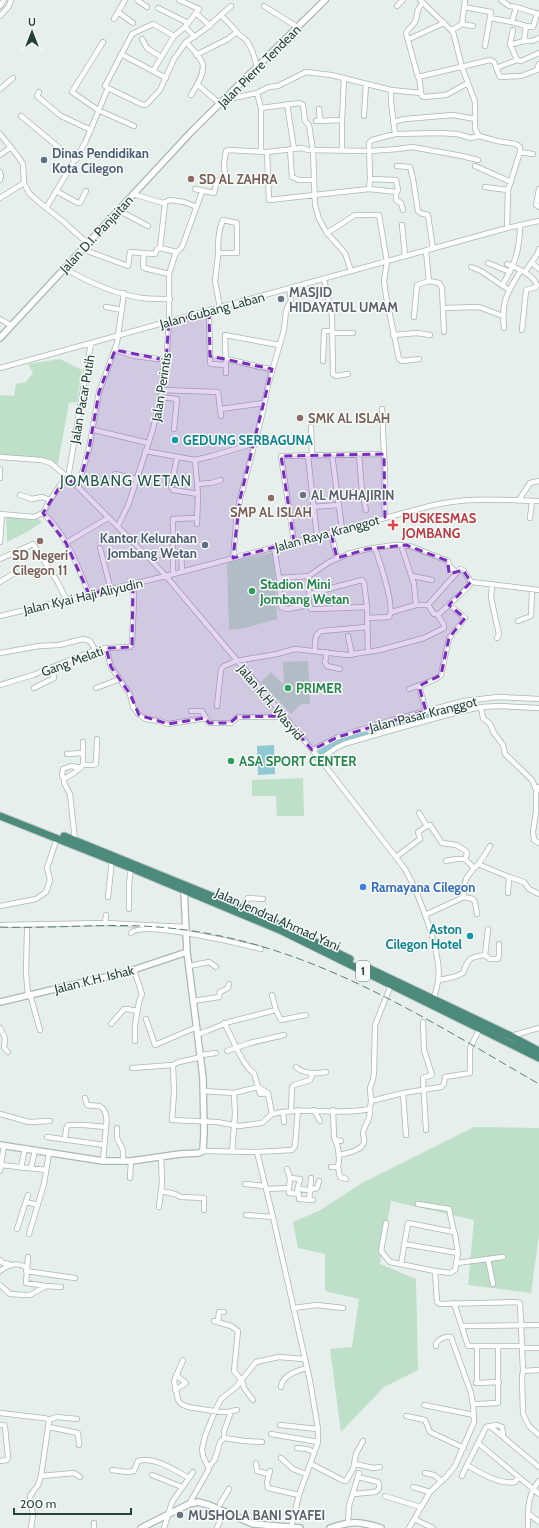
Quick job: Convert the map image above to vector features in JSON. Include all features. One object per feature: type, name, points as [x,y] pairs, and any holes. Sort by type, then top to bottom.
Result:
[{"type":"highway","name":"Jalan Jendral Ahmad Yani","points":[[0,815],[75,840],[186,887],[282,931],[539,1058]]},
{"type":"highway","name":"Jalan Jendral Ahmad Yani","points":[[0,815],[131,868],[242,908],[511,1036],[539,1051]]},
{"type":"street","points":[[0,6],[4,0]]},
{"type":"street","points":[[0,16],[12,0]]},
{"type":"street","points":[[114,19],[125,0]]},
{"type":"street","points":[[137,0],[147,7]]},
{"type":"street","points":[[153,71],[174,36],[185,27],[199,9],[179,0]]},
{"type":"street","name":"Jalan Pierre Tendean","points":[[192,131],[325,0]]},
{"type":"street","points":[[397,6],[403,0]]},
{"type":"street","points":[[462,24],[465,0]]},
{"type":"street","points":[[490,18],[533,27],[538,14],[510,6],[501,0]]},
{"type":"street","points":[[468,83],[444,95],[422,96],[419,76],[417,75],[406,30],[415,22],[417,10],[421,2],[452,30],[462,67],[468,83],[475,102],[475,129],[479,136]]},
{"type":"street","points":[[174,36],[153,24],[132,34],[105,86],[145,105],[160,90],[174,59],[186,42],[210,26],[231,6]]},
{"type":"street","points":[[264,6],[297,27]]},
{"type":"street","points":[[464,7],[491,12],[485,46]]},
{"type":"street","points":[[158,8],[188,23]]},
{"type":"street","points":[[512,22],[516,8]]},
{"type":"street","points":[[118,12],[133,23]]},
{"type":"street","points":[[196,13],[210,26]]},
{"type":"street","points":[[221,15],[240,36],[246,40],[257,67]]},
{"type":"street","points":[[409,39],[444,23]]},
{"type":"street","points":[[452,30],[462,24],[473,26]]},
{"type":"street","points":[[524,41],[526,26]]},
{"type":"street","points":[[185,27],[195,37]]},
{"type":"street","points":[[513,30],[510,45],[517,60]]},
{"type":"street","points":[[196,55],[228,39],[237,32]]},
{"type":"street","points":[[510,45],[524,41],[532,41],[539,38]]},
{"type":"street","points":[[142,39],[147,48],[161,57]]},
{"type":"street","points":[[103,42],[72,92],[98,110],[134,126]]},
{"type":"street","points":[[186,42],[203,65],[203,69],[191,95]]},
{"type":"street","points":[[496,68],[517,60],[521,61],[539,53]]},
{"type":"street","points":[[121,54],[166,78]]},
{"type":"street","points":[[419,76],[490,60],[494,62],[500,77],[516,77],[537,70],[539,64]]},
{"type":"street","points":[[197,84],[222,102],[257,93],[283,84],[304,72],[344,78],[391,90],[421,92]]},
{"type":"street","points":[[0,89],[13,78]]},
{"type":"street","points":[[342,150],[344,78]]},
{"type":"street","points":[[364,116],[366,84]]},
{"type":"street","points":[[46,208],[76,160],[91,130],[108,88]]},
{"type":"street","points":[[391,90],[395,134]]},
{"type":"street","points":[[39,92],[37,96],[62,116],[91,130]]},
{"type":"street","points":[[257,93],[261,108],[261,152]]},
{"type":"street","points":[[261,108],[300,103],[303,105],[305,121],[309,125],[313,150],[314,194],[319,219],[327,233],[345,253],[351,271]]},
{"type":"street","points":[[287,104],[292,149],[292,177],[299,180],[313,180]]},
{"type":"street","points":[[319,109],[318,121],[342,120]]},
{"type":"street","points":[[393,122],[405,119],[453,115],[475,119]]},
{"type":"street","points":[[21,116],[76,160]]},
{"type":"street","name":"Jalan D.I. Panjaitan","points":[[0,338],[86,243],[192,131]]},
{"type":"street","points":[[369,189],[369,143],[372,140],[395,134],[457,134],[471,138],[479,136],[519,145],[520,152],[512,182],[508,190],[507,228]]},
{"type":"street","points":[[0,135],[23,164],[24,183],[29,193],[64,222],[86,243]]},
{"type":"street","points":[[0,155],[11,147]]},
{"type":"street","points":[[195,190],[214,193],[217,181],[225,178],[224,163],[228,150],[267,152],[302,148],[307,150],[370,151],[412,147],[478,160]]},
{"type":"street","points":[[267,152],[269,200],[369,189],[396,192]]},
{"type":"street","points":[[520,152],[533,154]]},
{"type":"street","points":[[397,166],[410,167],[418,211],[420,214],[428,215],[433,249]]},
{"type":"street","points":[[475,166],[512,182]]},
{"type":"street","points":[[0,172],[0,180]]},
{"type":"street","points":[[370,179],[396,180],[398,190],[396,192],[396,200],[401,203],[403,210]]},
{"type":"street","points":[[0,198],[24,183]]},
{"type":"street","points":[[486,188],[508,190]]},
{"type":"street","points":[[539,189],[536,205],[539,207]]},
{"type":"street","points":[[56,191],[78,203],[80,203],[86,191]]},
{"type":"street","points":[[144,253],[144,268],[169,274],[177,252],[182,247],[202,192]]},
{"type":"street","points":[[133,194],[164,203],[170,200],[197,206]]},
{"type":"street","points":[[82,249],[128,266],[130,252],[156,254],[157,249],[160,248],[164,203]]},
{"type":"street","points":[[118,210],[148,226]]},
{"type":"street","points":[[327,233],[355,215],[378,214],[387,262],[384,285],[393,335],[400,361],[419,359]]},
{"type":"street","points":[[218,253],[237,252],[238,223],[226,219],[222,220],[219,233],[215,281],[220,308]]},
{"type":"street","name":"Jalan Gubang Laban","points":[[0,368],[507,228],[539,221]]},
{"type":"street","points":[[402,225],[405,256]]},
{"type":"street","points":[[503,284],[513,267],[519,246],[520,225]]},
{"type":"street","points":[[160,248],[177,252]]},
{"type":"street","points":[[504,328],[504,302],[509,290],[523,271],[532,263],[539,250]]},
{"type":"street","points":[[426,251],[429,281]]},
{"type":"street","points":[[488,263],[510,272]]},
{"type":"street","points":[[532,263],[539,269]]},
{"type":"street","points":[[507,264],[523,271],[534,279],[537,285],[536,287],[526,290],[522,330]]},
{"type":"street","points":[[471,267],[503,284],[509,290]]},
{"type":"street","points":[[64,268],[89,282],[109,290],[141,298],[170,299]]},
{"type":"street","name":"Jalan Perintis","points":[[118,526],[129,503],[155,423],[162,390],[163,370],[166,366],[169,322],[169,274]]},
{"type":"street","points":[[324,279],[331,312],[333,374],[336,376],[348,374]]},
{"type":"street","points":[[414,317],[417,285],[429,281],[437,282],[441,285],[444,332]]},
{"type":"street","points":[[233,558],[238,513],[272,369],[284,330],[286,311],[291,300],[289,288]]},
{"type":"street","points":[[78,487],[94,430],[99,392],[116,350],[124,293]]},
{"type":"street","points":[[106,307],[122,310]]},
{"type":"street","points":[[443,308],[479,307],[503,316]]},
{"type":"street","points":[[209,311],[210,363],[244,363],[255,367],[272,369]]},
{"type":"street","points":[[0,319],[10,326]]},
{"type":"street","points":[[323,361],[324,331],[353,332]]},
{"type":"street","points":[[393,335],[417,333],[430,335]]},
{"type":"street","points":[[226,373],[226,335],[279,345]]},
{"type":"street","name":"Jalan Pacar Putih","points":[[67,478],[91,343]]},
{"type":"street","points":[[116,350],[134,356],[166,360]]},
{"type":"street","points":[[162,390],[218,392],[221,416]]},
{"type":"street","points":[[174,429],[178,390]]},
{"type":"street","points":[[160,397],[177,399]]},
{"type":"street","points":[[221,409],[264,405]]},
{"type":"street","points":[[382,409],[386,470],[384,503],[385,517]]},
{"type":"street","points":[[310,427],[312,507],[317,537]]},
{"type":"street","points":[[94,430],[148,443]]},
{"type":"street","points":[[145,451],[196,460],[254,443]]},
{"type":"street","points":[[359,454],[362,492],[366,510]]},
{"type":"street","points":[[294,542],[281,458],[283,455],[310,456],[384,454]]},
{"type":"street","points":[[332,455],[342,529]]},
{"type":"street","name":"Jalan K.H. Wasyid","points":[[0,457],[45,460],[56,466],[108,518],[118,526],[166,576],[319,758],[407,872],[425,915],[435,951],[439,980],[434,999]]},
{"type":"street","points":[[177,457],[172,489],[198,494]]},
{"type":"street","points":[[196,460],[198,494],[197,524]]},
{"type":"street","points":[[0,469],[0,478]]},
{"type":"street","points":[[115,474],[136,479]]},
{"type":"street","points":[[0,542],[1,514],[34,517],[44,513],[50,500],[67,478]]},
{"type":"street","points":[[197,484],[212,483],[221,480]]},
{"type":"street","points":[[519,500],[530,483],[539,482]]},
{"type":"street","points":[[337,493],[362,492]]},
{"type":"street","points":[[20,495],[32,499],[42,496],[50,500]]},
{"type":"street","name":"Jalan Raya Kranggot","points":[[182,571],[317,537],[385,517],[451,502],[480,500],[539,501]]},
{"type":"street","points":[[530,518],[532,501]]},
{"type":"street","points":[[312,507],[338,505]]},
{"type":"street","points":[[44,513],[53,523],[66,544],[77,564],[89,594]]},
{"type":"street","points":[[66,544],[108,518]]},
{"type":"street","points":[[173,574],[173,519],[197,518]]},
{"type":"street","points":[[331,533],[337,558]]},
{"type":"street","points":[[0,558],[33,544],[57,581],[66,601]]},
{"type":"street","points":[[279,578],[309,576],[337,558],[357,551],[402,544],[447,561],[449,566],[456,572]]},
{"type":"street","points":[[402,544],[405,560],[412,576],[416,605]]},
{"type":"street","points":[[274,547],[279,578],[281,607],[287,609],[309,605],[311,608],[315,609],[367,607]]},
{"type":"street","points":[[100,548],[111,590]]},
{"type":"street","points":[[375,548],[386,584],[392,612]]},
{"type":"street","points":[[172,552],[181,552],[182,571]]},
{"type":"street","points":[[150,559],[156,555],[166,554]]},
{"type":"street","points":[[367,618],[389,617],[392,612],[416,605],[428,605],[460,569],[463,570],[471,582]]},
{"type":"street","name":"Jalan Kyai Haji Aliyudin","points":[[0,616],[66,601],[89,594],[133,585],[182,571]]},
{"type":"street","points":[[1,582],[16,572]]},
{"type":"street","points":[[309,576],[309,605]]},
{"type":"street","points":[[412,576],[432,580]]},
{"type":"street","points":[[309,594],[362,580],[364,582],[367,607],[368,651]]},
{"type":"street","points":[[471,582],[539,590]]},
{"type":"street","points":[[437,614],[449,605],[468,587],[471,582]]},
{"type":"street","points":[[492,584],[491,598],[499,632],[497,638]]},
{"type":"street","name":"Gang Melati","points":[[0,685],[33,675],[95,650],[130,647],[132,645],[134,600],[133,585]]},
{"type":"street","points":[[518,621],[529,618],[531,615],[532,590]]},
{"type":"street","points":[[217,706],[221,670],[224,666],[236,661],[277,654],[295,649],[352,655],[380,650],[424,638],[444,628],[444,625],[437,614],[434,614],[428,605]]},
{"type":"street","points":[[409,689],[419,686],[441,675],[449,638],[465,618],[449,605]]},
{"type":"street","points":[[315,651],[316,638],[319,632],[367,627]]},
{"type":"street","points":[[348,636],[352,655]]},
{"type":"street","points":[[0,653],[39,646],[59,645],[83,639],[90,641],[95,650]]},
{"type":"street","points":[[106,648],[111,667],[130,694],[134,710],[142,717],[168,724],[206,718]]},
{"type":"street","points":[[327,652],[325,662],[326,666],[340,669]]},
{"type":"street","points":[[34,688],[54,678],[52,667]]},
{"type":"street","points":[[96,688],[120,679]]},
{"type":"street","points":[[419,686],[426,711]]},
{"type":"street","name":"Jalan Pasar Kranggot","points":[[313,751],[338,737],[389,721],[464,701],[498,697],[539,698]]},
{"type":"street","name":"Jalan Pasar Kranggot","points":[[319,758],[336,748],[351,742],[421,722],[481,708],[499,706],[539,708]]},
{"type":"street","points":[[481,708],[483,718],[490,724],[494,733],[503,745],[505,754],[532,780],[538,788],[533,832],[534,840],[539,843]]},
{"type":"street","points":[[191,711],[202,711],[209,723],[230,723],[238,717],[283,716]]},
{"type":"street","points":[[75,840],[70,794],[64,785],[64,779],[62,776],[63,770],[71,766],[82,767],[96,764],[97,739]]},
{"type":"street","points":[[82,767],[83,742]]},
{"type":"street","points":[[67,754],[83,753]]},
{"type":"street","points":[[64,779],[82,767]]},
{"type":"street","points":[[419,813],[426,826]]},
{"type":"street","points":[[396,857],[420,839],[418,832],[426,826],[431,825],[443,844],[453,844],[464,849],[467,854],[465,859]]},
{"type":"street","points":[[0,906],[36,899],[46,892],[50,880],[47,868],[57,838]]},
{"type":"street","points":[[464,897],[464,883],[473,867],[478,864],[490,846]]},
{"type":"street","points":[[446,861],[465,859],[473,867]]},
{"type":"street","points":[[108,897],[112,860]]},
{"type":"street","points":[[478,864],[526,883],[529,889],[539,894]]},
{"type":"street","points":[[129,909],[131,868]]},
{"type":"street","points":[[508,892],[509,877]]},
{"type":"street","points":[[186,887],[187,952],[201,1056],[204,1122],[203,1151]]},
{"type":"street","points":[[425,915],[464,897],[471,898],[475,902],[476,914]]},
{"type":"street","points":[[242,908],[248,898],[263,899]]},
{"type":"street","points":[[105,922],[106,915]]},
{"type":"street","points":[[0,925],[105,922],[186,927]]},
{"type":"street","points":[[131,932],[136,929],[157,930],[219,938],[261,949]]},
{"type":"street","points":[[485,955],[488,929]]},
{"type":"street","points":[[27,930],[26,973],[29,995],[40,1030]]},
{"type":"street","points":[[439,980],[460,975],[463,973],[467,961],[474,957],[485,955],[490,959],[498,958],[499,944]]},
{"type":"street","name":"Jalan K.H. Ishak","points":[[0,1002],[134,970],[187,952]]},
{"type":"street","points":[[189,966],[209,962],[216,967]]},
{"type":"street","points":[[134,970],[142,991],[137,1011],[134,1041]]},
{"type":"street","points":[[193,1001],[218,998],[220,996],[220,992],[228,988],[229,984]]},
{"type":"street","points":[[339,1155],[362,1147],[364,1144],[363,1134],[369,1120],[371,1101],[370,1088],[374,1078],[375,1025],[391,985]]},
{"type":"street","points":[[272,995],[279,1019],[281,1020],[306,1015]]},
{"type":"street","points":[[111,1024],[124,1009],[137,1011]]},
{"type":"street","points":[[146,1019],[155,1045],[198,1030],[207,1031],[224,1023],[276,1010]]},
{"type":"street","points":[[423,1022],[424,1050],[432,1075],[423,1078],[422,1090],[426,1130]]},
{"type":"street","points":[[224,1023],[236,1048],[250,1071],[254,1073],[260,1094],[268,1093],[272,1114]]},
{"type":"street","points":[[0,1028],[6,1038],[4,1048],[8,1052]]},
{"type":"street","points":[[371,1101],[403,1093],[441,1087],[444,1084],[444,1078],[447,1076],[470,1073],[470,1048],[480,1028]]},
{"type":"street","points":[[511,1036],[539,1028]]},
{"type":"street","points":[[227,1051],[250,1043],[284,1035]]},
{"type":"street","points":[[132,1068],[173,1065],[179,1062],[216,1053]]},
{"type":"street","points":[[173,1065],[174,1093],[172,1120],[220,1122],[234,1125],[257,1125],[266,1121],[272,1114],[283,1112],[298,1110],[354,1111],[370,1109]]},
{"type":"street","points":[[296,1067],[303,1071],[313,1073],[326,1072]]},
{"type":"street","points":[[291,1111],[292,1087],[310,1080],[313,1073]]},
{"type":"street","points":[[203,1091],[234,1093],[258,1087]]},
{"type":"street","points":[[232,1152],[234,1093]]},
{"type":"street","points":[[403,1093],[406,1135]]},
{"type":"street","points":[[85,1098],[89,1105],[100,1106],[106,1116],[103,1161]]},
{"type":"street","points":[[46,1170],[32,1168],[1,1168],[2,1145],[103,1161],[131,1161],[180,1154],[199,1153],[203,1151],[257,1152],[292,1150],[295,1146],[298,1110]]},
{"type":"street","points":[[314,1110],[320,1121]]},
{"type":"street","points":[[334,1110],[334,1137],[339,1141],[338,1167],[340,1177],[346,1179]]},
{"type":"street","points":[[283,1112],[284,1122]]},
{"type":"street","points":[[0,1114],[29,1122],[50,1121]]},
{"type":"street","points":[[65,1139],[68,1125],[106,1127]]},
{"type":"street","points":[[116,1128],[117,1138],[123,1150],[123,1160]]},
{"type":"street","points":[[47,1137],[104,1145]]},
{"type":"street","points":[[21,1168],[25,1148]]},
{"type":"street","points":[[32,1168],[35,1150]]},
{"type":"street","points":[[257,1152],[273,1217],[318,1429],[318,1442],[299,1494],[291,1527]]},
{"type":"street","points":[[29,1234],[44,1184],[49,1153]]},
{"type":"street","points":[[159,1207],[161,1191],[161,1157]]},
{"type":"street","points":[[130,1178],[131,1161]]},
{"type":"street","points":[[331,1167],[338,1167]]},
{"type":"street","points":[[287,1169],[290,1178],[289,1193],[317,1188],[319,1181]]},
{"type":"street","points":[[290,1178],[300,1179],[297,1192],[300,1199],[311,1200],[311,1178]]},
{"type":"street","points":[[245,1184],[266,1188],[289,1188]]},
{"type":"street","points":[[161,1191],[181,1197],[204,1198],[204,1210]]},
{"type":"street","points":[[17,1229],[28,1195]]},
{"type":"street","points":[[26,1202],[38,1205]]},
{"type":"street","points":[[386,1223],[381,1252],[390,1262],[453,1273],[457,1263],[458,1253],[449,1209],[418,1204]]},
{"type":"street","points":[[246,1215],[273,1217]]},
{"type":"street","points":[[400,1264],[408,1223],[454,1232]]},
{"type":"street","points":[[404,1244],[458,1253]]},
{"type":"street","points":[[28,1256],[26,1283],[61,1287]]},
{"type":"street","points":[[457,1263],[503,1257]]},
{"type":"street","points":[[488,1259],[493,1284]]},
{"type":"street","points":[[0,1260],[4,1263],[22,1266],[26,1270],[49,1275],[75,1278]]},
{"type":"street","points":[[0,1271],[9,1264]]},
{"type":"street","points":[[435,1271],[437,1302],[440,1304],[518,1302],[521,1305],[523,1414],[529,1426],[539,1435]]},
{"type":"street","points":[[0,1285],[10,1294],[30,1295],[47,1285],[49,1275]]},
{"type":"street","points":[[454,1303],[468,1346],[539,1348]]},
{"type":"street","points":[[293,1308],[318,1305],[343,1308]]},
{"type":"street","points":[[224,1312],[220,1312],[216,1322],[231,1326],[238,1331],[234,1371],[242,1381],[244,1388],[253,1400]]},
{"type":"street","points":[[462,1326],[539,1325]]},
{"type":"street","points":[[409,1528],[430,1492],[455,1466],[474,1422],[471,1393],[451,1337],[438,1341],[436,1346]]},
{"type":"street","points":[[477,1346],[476,1383],[498,1382]]},
{"type":"street","points":[[476,1404],[498,1403],[498,1346]]},
{"type":"street","points":[[209,1467],[203,1456],[202,1449],[205,1436],[221,1399],[242,1381],[253,1365],[259,1361],[279,1357],[304,1359]]},
{"type":"street","points":[[183,1360],[174,1381],[178,1400],[182,1404],[188,1407],[215,1411],[231,1412],[236,1410]]},
{"type":"street","points":[[281,1387],[282,1381],[286,1377],[306,1368]]},
{"type":"street","points":[[523,1372],[539,1370]]},
{"type":"street","points":[[175,1390],[186,1383],[176,1375]]},
{"type":"street","points":[[424,1405],[474,1416]]},
{"type":"street","points":[[189,1504],[215,1459],[220,1442],[224,1438],[224,1432],[231,1412]]},
{"type":"street","points":[[0,1413],[48,1420],[57,1417],[77,1419]]},
{"type":"street","points":[[406,1416],[422,1418],[426,1422],[430,1432],[464,1448]]},
{"type":"street","points":[[31,1528],[33,1515],[30,1496],[38,1485],[42,1476],[49,1427],[48,1420]]},
{"type":"street","points":[[280,1424],[318,1429]]},
{"type":"street","points":[[0,1425],[4,1425],[5,1427],[8,1457],[7,1460],[0,1461]]},
{"type":"street","points":[[462,1476],[484,1430],[490,1426],[497,1425],[502,1427],[503,1436],[539,1467]]},
{"type":"street","points":[[49,1427],[78,1433],[79,1445]]},
{"type":"street","points":[[271,1434],[318,1442]]},
{"type":"street","points":[[224,1438],[244,1442],[262,1442]]},
{"type":"street","points":[[311,1464],[346,1481],[353,1469],[356,1454],[363,1441]]},
{"type":"street","points":[[478,1442],[536,1491]]},
{"type":"street","points":[[296,1448],[307,1449],[314,1452]]},
{"type":"street","points":[[281,1458],[292,1469],[306,1474]]},
{"type":"street","points":[[112,1470],[133,1471],[136,1469],[138,1460],[151,1460],[173,1468],[189,1478]]},
{"type":"street","points":[[256,1463],[257,1471],[270,1472],[267,1482],[268,1488],[299,1494]]},
{"type":"street","points":[[354,1464],[373,1468],[380,1467]]},
{"type":"street","points":[[467,1465],[481,1473],[506,1482],[514,1482],[519,1478]]},
{"type":"street","points":[[164,1528],[172,1502],[193,1472]]},
{"type":"street","points":[[42,1476],[74,1473],[80,1477]]},
{"type":"street","points":[[424,1473],[434,1475],[441,1481]]},
{"type":"street","points":[[152,1475],[182,1487]]},
{"type":"street","points":[[348,1523],[349,1506],[359,1475],[378,1482],[379,1489],[375,1492],[354,1494]]},
{"type":"street","points":[[528,1528],[528,1513],[539,1481]]},
{"type":"street","points":[[413,1487],[430,1492]]},
{"type":"street","points":[[217,1528],[221,1508],[229,1489]]},
{"type":"street","points":[[385,1496],[420,1507]]},
{"type":"street","points":[[220,1497],[221,1508]]},
{"type":"street","points":[[141,1528],[189,1504],[202,1502],[221,1508],[253,1524],[300,1528]]},
{"type":"street","points":[[528,1513],[539,1522]]},
{"type":"street","points":[[414,1519],[433,1528]]},
{"type":"street","points":[[330,1528],[348,1523],[359,1522],[381,1528]]},
{"type":"highlighted area","points":[[209,311],[210,356],[272,369],[240,499],[233,558],[294,542],[281,456],[384,454],[385,517],[331,533],[337,558],[367,549],[406,545],[448,561],[449,574],[463,570],[471,582],[449,605],[465,618],[449,638],[441,675],[419,686],[426,711],[338,737],[312,750],[283,716],[237,717],[230,723],[209,723],[205,718],[168,724],[139,715],[130,694],[111,667],[106,648],[132,647],[133,585],[89,594],[66,543],[43,513],[66,477],[78,487],[89,449],[99,392],[115,350],[166,360],[169,322]]},
{"type":"green space","points":[[60,359],[82,370],[77,402],[69,403],[58,464],[39,458],[0,455],[0,395],[14,396],[16,384],[26,382],[33,373],[28,364]]},
{"type":"green space","points":[[6,515],[33,515],[42,522],[27,532],[7,542]]},
{"type":"green space","name":"Stadion Mini Jombang Wetan","points":[[274,552],[277,619],[245,628],[229,630],[227,563]]},
{"type":"green space","name":"PRIMER","points":[[308,661],[310,704],[301,704],[291,714],[261,682],[271,672],[284,685],[283,662]]},
{"type":"green space","points":[[303,778],[304,816],[277,816],[276,796],[252,796],[252,780]]},
{"type":"green space","points":[[474,1127],[539,1128],[539,1235],[531,1293],[468,1285],[474,1220],[391,1201],[380,1264],[416,1279],[418,1370],[384,1387],[341,1432],[330,1349],[352,1347],[359,1299],[325,1291],[325,1254],[298,1248],[293,1222],[319,1211],[362,1183]]},
{"type":"water","points":[[274,745],[275,774],[258,775],[257,746]]},
{"type":"waterway","points":[[382,731],[448,711],[463,709]]},
{"type":"waterway","points":[[316,757],[334,744],[366,735]]},
{"type":"railway","points":[[0,927],[148,926],[220,936],[269,949],[316,966],[407,1008],[539,1084]]},
{"type":"place","name":"Dinas Pendidikan Kota Cilegon","points":[[44,160]]},
{"type":"place","name":"SD AL ZAHRA","points":[[191,179]]},
{"type":"place","name":"MASJID HIDAYATUL UMAM","points":[[281,299]]},
{"type":"place","name":"SMK AL ISLAH","points":[[300,418]]},
{"type":"place","name":"GEDUNG SERBAGUNA","points":[[175,440]]},
{"type":"place","name":"AL MUHAJIRIN","points":[[303,495]]},
{"type":"place","name":"SMP AL ISLAH","points":[[271,498]]},
{"type":"place","name":"PUSKESMAS JOMBANG","points":[[393,525]]},
{"type":"place","name":"SD Negeri Cilegon 11","points":[[40,541]]},
{"type":"place","name":"Kantor Kelurahan Jombang Wetan","points":[[205,545]]},
{"type":"place","name":"Stadion Mini Jombang Wetan","points":[[252,591]]},
{"type":"place","name":"PRIMER","points":[[288,688]]},
{"type":"place","name":"ASA SPORT CENTER","points":[[231,761]]},
{"type":"place","name":"Ramayana Cilegon","points":[[363,887]]},
{"type":"place","name":"Aston Cilegon Hotel","points":[[470,936]]},
{"type":"place","name":"MUSHOLA BANI SYAFEI","points":[[180,1515]]},
{"type":"district","name":"JOMBANG WETAN","points":[[126,481]]}]
